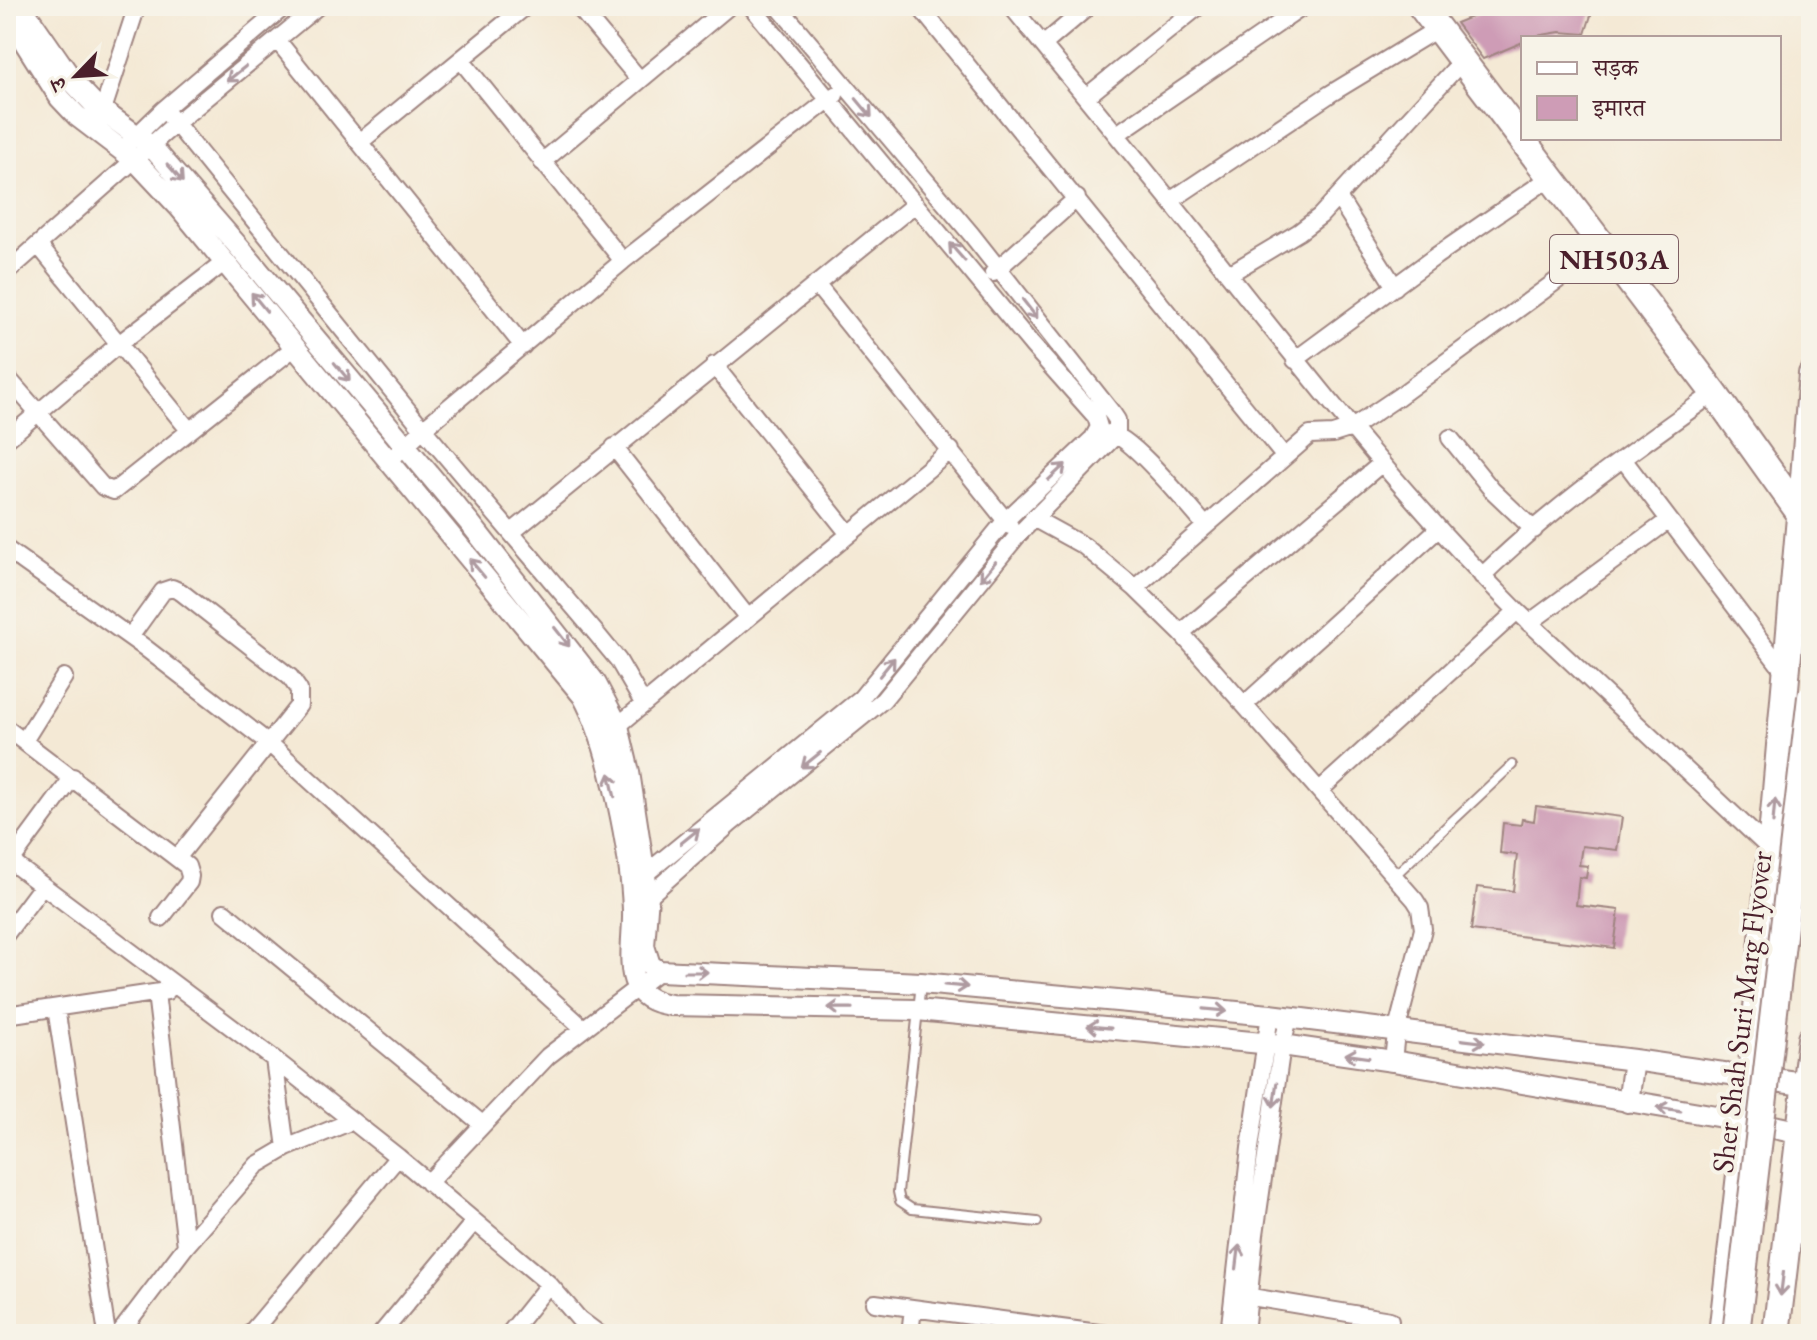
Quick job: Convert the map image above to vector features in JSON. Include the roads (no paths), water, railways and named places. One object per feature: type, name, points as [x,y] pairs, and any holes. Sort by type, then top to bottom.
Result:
[{"type":"highway","name":"NH503A","points":[[1421,6],[1521,137]]},
{"type":"highway","name":"NH503A","points":[[1523,140],[1714,393],[1806,523]]},
{"type":"highway","points":[[1722,1334],[1751,1077],[1786,674],[1806,523]]},
{"type":"highway","name":"Sher Shah Suri Marg Flyover","points":[[1736,1334],[1811,697]]},
{"type":"highway","name":"Sher Shah Suri Marg Flyover","points":[[1754,1334],[1811,848]]},
{"type":"highway","points":[[1776,1334],[1806,1134],[1811,1039]]},
{"type":"main road","points":[[1806,523],[1811,374]]},
{"type":"main road","points":[[1751,1077],[1809,1084]]},
{"type":"main road","points":[[1746,1121],[1806,1134]]},
{"type":"street","points":[[97,130],[137,6]]},
{"type":"street","points":[[6,273],[39,246],[137,148],[164,109],[285,6]]},
{"type":"street","points":[[137,148],[176,123],[318,6]]},
{"type":"street","points":[[360,142],[526,6]]},
{"type":"street","points":[[578,6],[639,79]]},
{"type":"street","points":[[542,162],[729,6]]},
{"type":"street","points":[[751,6],[1033,346],[1096,417],[1098,432]]},
{"type":"street","points":[[639,892],[730,824],[883,700],[1018,535],[1117,434],[1117,420],[1113,414],[998,268],[778,6]]},
{"type":"street","points":[[919,6],[1284,456]]},
{"type":"street","points":[[1011,6],[1117,134],[1295,360],[1437,530],[1523,617],[1771,850]]},
{"type":"street","points":[[1043,45],[1089,6]]},
{"type":"street","points":[[1086,97],[1199,6]]},
{"type":"street","points":[[1117,134],[1304,6]]},
{"type":"street","points":[[6,13],[103,110],[404,446],[568,644],[596,684],[618,726],[635,802],[644,946],[650,965],[659,971],[921,983],[1280,1017],[1751,1077]]},
{"type":"street","points":[[18,25],[60,98],[77,116],[97,130],[137,148],[180,208],[571,680],[592,712],[602,739],[639,892],[633,973],[638,988],[655,1002],[671,1005],[917,1010],[1274,1044],[1746,1121]]},
{"type":"street","points":[[1170,201],[1330,94],[1437,29]]},
{"type":"street","points":[[277,40],[523,346]]},
{"type":"street","points":[[461,60],[623,261]]},
{"type":"street","points":[[1229,274],[1308,226],[1463,60]]},
{"type":"street","points":[[388,462],[623,261],[846,86]]},
{"type":"street","points":[[164,109],[423,429],[618,660],[643,703]]},
{"type":"street","points":[[1295,360],[1551,177]]},
{"type":"street","points":[[1338,197],[1395,287]]},
{"type":"street","points":[[982,282],[1077,198]]},
{"type":"street","points":[[512,532],[915,204]]},
{"type":"street","points":[[39,246],[189,430]]},
{"type":"street","points":[[1135,588],[1310,435],[1333,434],[1352,428],[1604,246]]},
{"type":"street","points":[[6,440],[120,343],[225,262]]},
{"type":"street","points":[[816,284],[1018,535]]},
{"type":"street","points":[[6,376],[103,487],[114,491],[295,347]]},
{"type":"street","points":[[714,365],[849,534]]},
{"type":"street","points":[[1482,576],[1623,459],[1714,393]]},
{"type":"street","points":[[639,892],[861,698],[1005,521],[1098,432],[1117,434],[1153,467],[1205,525]]},
{"type":"street","points":[[1450,438],[1492,490],[1534,530]]},
{"type":"street","points":[[614,447],[748,618]]},
{"type":"street","points":[[602,739],[951,450]]},
{"type":"street","points":[[1623,459],[1786,674]]},
{"type":"street","points":[[1181,633],[1382,463]]},
{"type":"street","points":[[1033,518],[1084,546],[1135,588],[1181,633],[1420,908],[1423,929],[1396,1033],[1393,1061]]},
{"type":"street","points":[[1320,790],[1523,617],[1669,520]]},
{"type":"street","points":[[1245,704],[1437,530]]},
{"type":"street","points":[[6,549],[130,637],[270,744],[583,1028]]},
{"type":"street","points":[[130,637],[163,591],[172,588],[290,677],[299,690],[299,705],[178,857]]},
{"type":"street","points":[[24,741],[64,677]]},
{"type":"street","points":[[6,728],[187,866],[190,876],[161,918]]},
{"type":"street","points":[[73,777],[8,859],[183,989],[398,1157],[549,1284],[579,1319],[599,1334]]},
{"type":"street","points":[[6,934],[42,886]]},
{"type":"street","points":[[224,912],[482,1124]]},
{"type":"street","points":[[428,1183],[548,1056],[659,971]]},
{"type":"street","points":[[6,1015],[183,989]]},
{"type":"street","points":[[156,993],[186,1246]]},
{"type":"street","points":[[56,1008],[107,1334]]},
{"type":"street","points":[[1229,1334],[1255,1234],[1274,1044],[1280,1017]]},
{"type":"street","points":[[274,1059],[286,1148]]},
{"type":"street","points":[[1628,1102],[1634,1060]]},
{"type":"street","points":[[119,1334],[186,1246],[257,1165],[286,1148],[352,1121]]},
{"type":"street","points":[[250,1334],[398,1157]]},
{"type":"street","points":[[381,1334],[474,1222]]},
{"type":"street","points":[[509,1334],[549,1284]]},
{"type":"street","points":[[1241,1296],[1390,1320]]},
{"type":"street","points":[[1241,1296],[1245,1334]]},
{"type":"street","points":[[875,1303],[1048,1330],[1106,1334]]},
{"type":"street","points":[[910,1334],[913,1308]]},
{"type":"lane","points":[[1394,876],[1512,765]]},
{"type":"lane","points":[[921,983],[898,1192],[900,1201],[912,1209],[1037,1222]]}]
